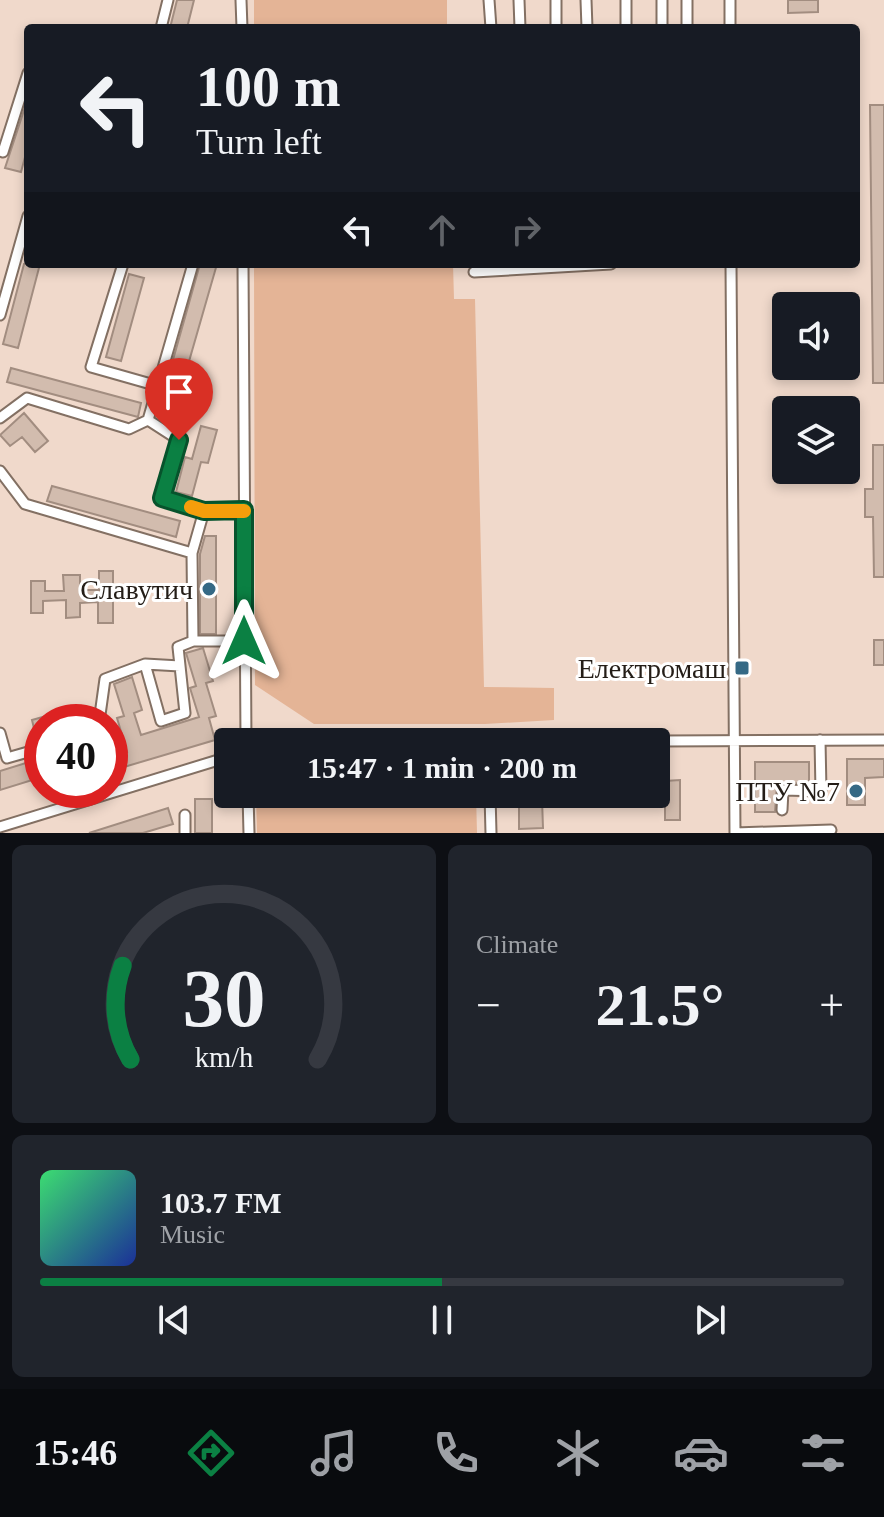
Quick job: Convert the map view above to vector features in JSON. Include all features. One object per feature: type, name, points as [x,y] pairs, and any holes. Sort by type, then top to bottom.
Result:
[{"type":"street","points":[[162,24],[168,0]]},
{"type":"street","points":[[241,0],[242,24]]},
{"type":"street","points":[[489,0],[491,24]]},
{"type":"street","points":[[519,0],[520,24]]},
{"type":"street","points":[[556,0],[556,24]]},
{"type":"street","points":[[586,0],[587,24]]},
{"type":"street","points":[[626,0],[626,24]]},
{"type":"street","points":[[662,0],[662,24]]},
{"type":"street","points":[[687,0],[687,24]]},
{"type":"street","points":[[730,0],[730,24]]},
{"type":"street","points":[[0,151],[3,152],[24,86]]},
{"type":"street","points":[[0,315],[24,230]]},
{"type":"street","points":[[122,268],[91,367],[158,386]]},
{"type":"street","points":[[0,418],[27,398],[129,429],[148,420],[192,268]]},
{"type":"street","points":[[243,268],[246,728]]},
{"type":"street","points":[[474,272],[542,268]]},
{"type":"street","points":[[731,268],[735,833],[831,830]]},
{"type":"street","points":[[148,420],[179,440],[162,498],[204,511],[244,510]]},
{"type":"street","points":[[0,471],[25,504],[192,553]]},
{"type":"street","points":[[193,641],[192,553],[204,511]]},
{"type":"street","points":[[145,664],[161,721],[185,713],[178,647],[193,641],[244,641]]},
{"type":"street","points":[[102,704],[105,679],[145,664],[180,666]]},
{"type":"street","points":[[0,733],[7,758],[24,753]]},
{"type":"street","points":[[782,810],[783,790],[821,791],[820,740]]},
{"type":"street","points":[[670,741],[884,740]]},
{"type":"street","points":[[128,789],[214,762]]},
{"type":"street","points":[[0,827],[69,808]]},
{"type":"street","points":[[248,808],[249,833]]},
{"type":"street","points":[[490,808],[491,833]]},
{"type":"street","points":[[184,833],[185,815]]},
{"type":"shaded area","points":[[254,0],[447,0],[447,24],[254,24]]},
{"type":"shaded area","points":[[254,268],[453,268],[454,299],[475,299],[484,687],[554,688],[554,720],[485,724],[314,724],[255,685]]},
{"type":"shaded area","points":[[256,808],[476,808],[477,833],[257,833]]},
{"type":"building","points":[[177,0],[194,0],[188,24],[171,24]]},
{"type":"building","points":[[788,0],[818,0],[818,12],[788,13]]},
{"type":"building","points":[[870,105],[884,105],[884,383],[873,383]]},
{"type":"building","points":[[24,110],[24,161],[21,172],[5,168]]},
{"type":"building","points":[[24,264],[24,268],[39,268],[18,348],[3,344]]},
{"type":"building","points":[[199,268],[216,268],[173,417],[158,413]]},
{"type":"building","points":[[129,274],[144,278],[121,361],[106,357]]},
{"type":"building","points":[[11,368],[141,403],[138,417],[7,382]]},
{"type":"building","points":[[24,413],[48,441],[35,452],[22,437],[10,446],[0,435]]},
{"type":"building","points":[[201,426],[217,430],[208,463],[201,462],[192,496],[176,492],[185,457],[192,459]]},
{"type":"building","points":[[873,445],[884,445],[884,577],[874,577],[873,517],[865,517],[865,489],[873,489]]},
{"type":"building","points":[[52,486],[180,521],[176,537],[47,501]]},
{"type":"building","points":[[205,536],[216,536],[216,634],[200,634],[200,554]]},
{"type":"building","points":[[99,571],[113,571],[113,623],[98,623],[98,602],[80,603],[80,617],[66,618],[66,600],[43,601],[43,613],[31,613],[31,581],[45,581],[45,591],[64,591],[63,575],[80,575],[80,590],[99,590]]},
{"type":"building","points":[[874,640],[884,640],[884,665],[874,665]]},
{"type":"building","points":[[203,648],[213,681],[206,683],[216,716],[209,718],[214,740],[128,766],[128,704],[120,704],[114,684],[132,677],[142,710],[134,713],[141,735],[199,717],[190,688],[196,686],[186,653]]},
{"type":"building","name":"ПТУ №7","points":[[847,759],[884,759],[884,777],[865,778],[865,805],[847,805]]},
{"type":"building","points":[[755,762],[809,762],[809,783],[777,784],[775,812],[755,812]]},
{"type":"building","points":[[24,764],[24,783],[0,790],[0,771]]},
{"type":"building","points":[[680,780],[680,820],[665,820],[665,808],[670,808],[670,781]]},
{"type":"building","points":[[195,799],[212,799],[212,833],[195,833]]},
{"type":"building","points":[[168,808],[173,824],[143,833],[89,833]]},
{"type":"building","points":[[519,808],[542,808],[543,828],[519,829]]},
{"type":"slow traffic","points":[[191,507],[204,511],[244,511]]},
{"type":"place","name":"Славутич","points":[[209,589]]},
{"type":"place","name":"Електромаш","points":[[742,668]]},
{"type":"place","name":"ПТУ №7","points":[[856,791]]},
{"type":"route","points":[[179,440],[162,498],[204,511],[244,510],[244,641]]}]
